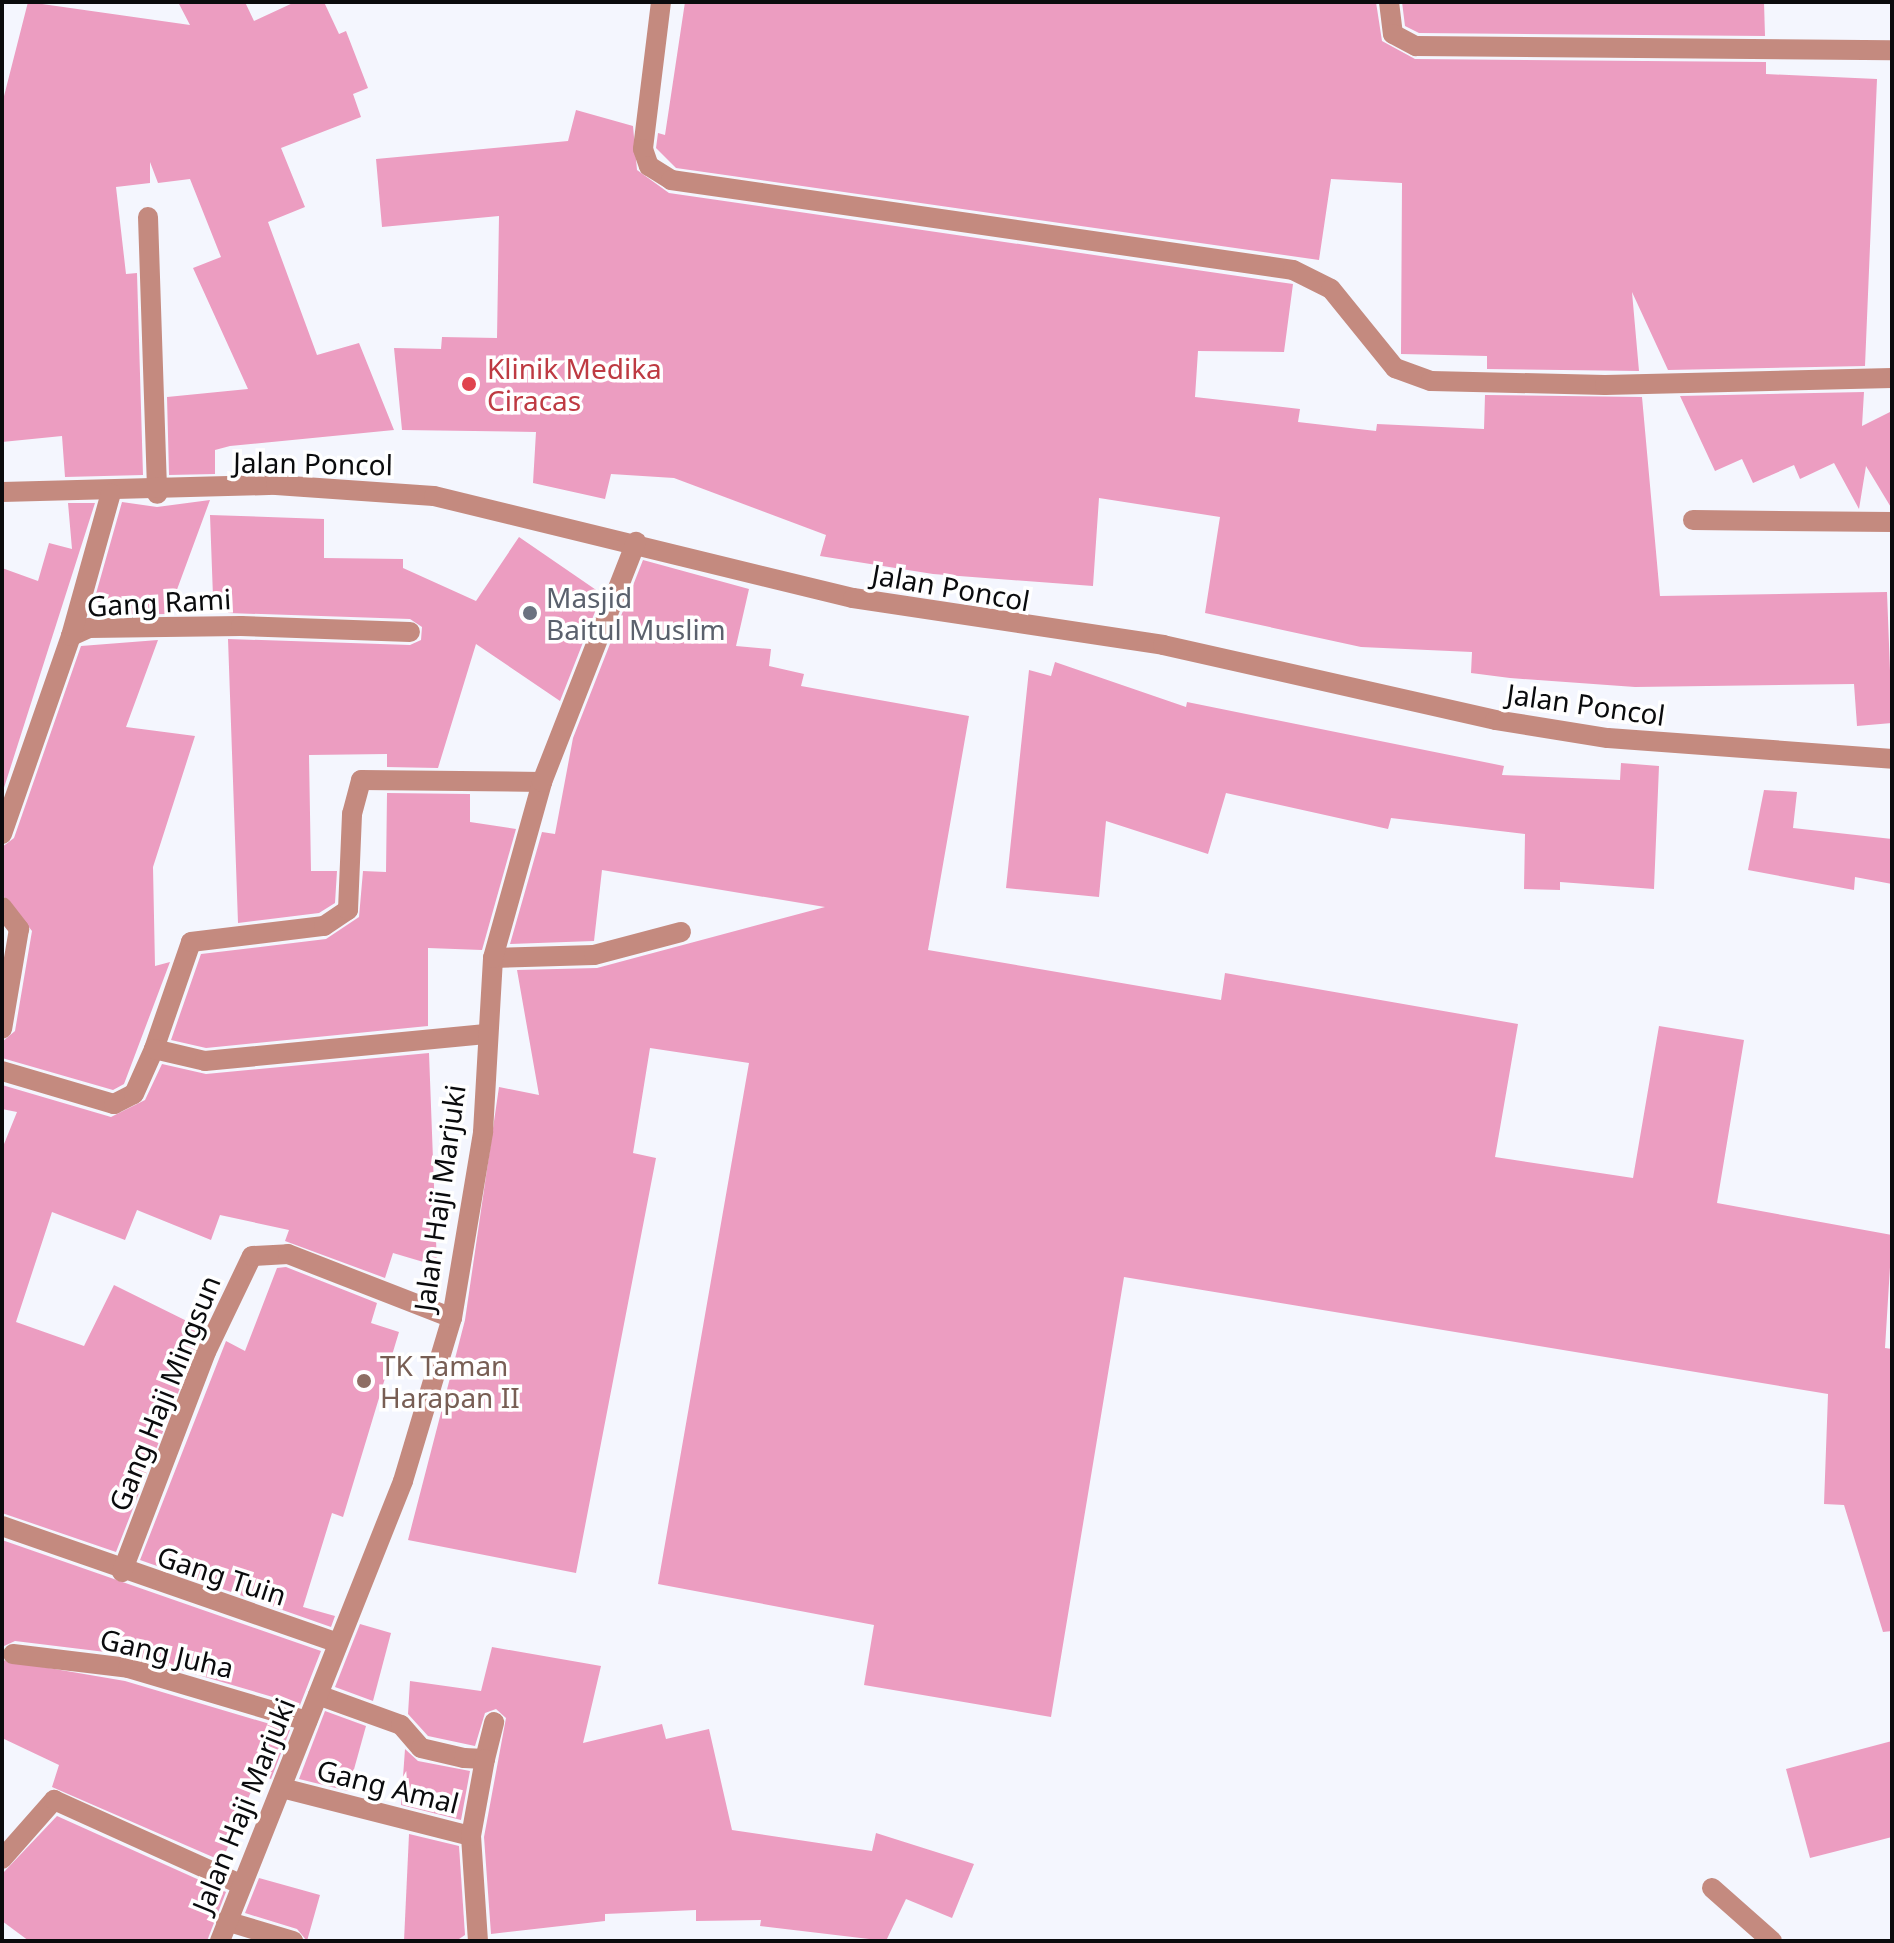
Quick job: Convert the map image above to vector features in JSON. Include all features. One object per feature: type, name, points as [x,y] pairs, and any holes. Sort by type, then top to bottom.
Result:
[{"type":"street","points":[[661,2],[643,149],[649,166],[671,180],[1293,270],[1331,289],[1395,368],[1431,381],[1605,385],[1892,378]]},
{"type":"street","points":[[1389,2],[1393,34],[1416,46],[1892,50]]},
{"type":"street","points":[[148,217],[157,494]]},
{"type":"street","name":"Jalan Poncol","points":[[2,492],[157,494],[367,488],[636,542],[853,598],[1163,645],[1495,720],[1608,738],[1892,759]]},
{"type":"street","points":[[71,636],[111,493]]},
{"type":"street","points":[[1693,520],[1892,522]]},
{"type":"street","name":"Jalan Haji Marjuki","points":[[220,1941],[238,1883],[282,1788],[336,1642],[403,1481],[452,1318],[483,1132],[486,1034],[493,958],[542,782],[636,542]]},
{"type":"street","name":"Gang Rami","points":[[2,834],[71,636],[89,628],[241,626],[410,632]]},
{"type":"street","points":[[2,1071],[121,1103],[134,1094],[154,1049],[191,942],[324,926],[348,910],[352,814],[361,780],[542,782]]},
{"type":"street","points":[[2,907],[19,929],[2,1029]]},
{"type":"street","points":[[493,958],[594,955],[681,932]]},
{"type":"street","points":[[154,1049],[205,1061],[486,1034]]},
{"type":"street","name":"Gang Haji Mingsun","points":[[122,1572],[206,1352],[252,1256],[288,1254],[452,1318]]},
{"type":"street","name":"Gang Tuin","points":[[2,1526],[122,1572],[336,1642]]},
{"type":"street","name":"Gang Juha","points":[[13,1654],[128,1668],[307,1721]]},
{"type":"street","points":[[318,1695],[401,1725],[421,1748],[485,1759]]},
{"type":"street","points":[[471,1836],[494,1722]]},
{"type":"street","name":"Gang Amal","points":[[282,1788],[471,1836],[478,1941]]},
{"type":"street","points":[[2,1859],[48,1801],[63,1800],[238,1883]]},
{"type":"street","points":[[1712,1888],[1772,1941]]},
{"type":"street","points":[[226,1921],[293,1941]]},
{"type":"building","points":[[28,2],[190,25],[178,2],[245,2],[254,21],[295,2],[324,2],[339,34],[346,31],[368,88],[353,94],[361,117],[281,148],[305,207],[268,222],[317,355],[359,343],[394,430],[230,446],[215,450],[215,474],[169,475],[167,397],[248,389],[193,268],[221,257],[190,179],[158,183],[150,162],[150,183],[116,187],[126,274],[137,273],[143,475],[65,477],[62,436],[2,442],[2,104]]},
{"type":"building","points":[[685,2],[1376,2],[1382,41],[1415,59],[1766,62],[1766,74],[1877,79],[1865,366],[1668,370],[1632,292],[1639,371],[1487,369],[1487,356],[1401,354],[1402,183],[1331,179],[1319,260],[676,168],[656,148],[658,133],[665,135]]},
{"type":"building","points":[[1402,2],[1764,2],[1765,36],[1419,33],[1405,26]]},
{"type":"building","points":[[576,110],[633,126],[637,170],[669,193],[1293,284],[1284,352],[1198,351],[1195,397],[1300,409],[1298,422],[1376,431],[1377,424],[1484,429],[1485,395],[1642,397],[1660,596],[1887,592],[1892,723],[1857,726],[1854,684],[1635,687],[1510,678],[1471,673],[1472,652],[1361,647],[1205,613],[1220,517],[1099,498],[1093,586],[933,574],[820,556],[826,535],[674,478],[611,474],[605,499],[533,483],[536,432],[402,430],[394,348],[441,349],[442,337],[497,338],[499,216],[382,227],[376,159],[568,141]]},
{"type":"building","points":[[1864,392],[1862,426],[1892,411],[1892,509],[1866,466],[1859,509],[1834,463],[1800,479],[1794,465],[1753,483],[1742,459],[1715,471],[1680,396]]},
{"type":"building","points":[[210,500],[168,614],[90,615],[122,502],[157,507]]},
{"type":"building","points":[[68,503],[95,503],[2,794],[2,568],[38,581],[49,543],[72,549]]},
{"type":"building","points":[[210,515],[324,519],[324,558],[403,559],[403,568],[476,601],[519,537],[602,594],[560,701],[476,644],[438,768],[387,767],[387,754],[309,755],[311,871],[337,871],[335,903],[319,913],[238,923],[228,639],[410,645],[421,640],[422,627],[410,619],[228,613],[228,600],[213,597]]},
{"type":"building","points":[[643,560],[749,589],[736,646],[771,649],[769,666],[804,674],[801,686],[969,716],[928,950],[1221,1000],[1225,973],[1518,1024],[1495,1157],[1633,1178],[1659,1026],[1744,1040],[1717,1203],[1892,1235],[1885,1348],[1892,1349],[1892,1631],[1883,1632],[1844,1505],[1824,1504],[1828,1394],[1124,1277],[1051,1717],[864,1685],[874,1625],[658,1584],[749,1063],[650,1048],[633,1153],[656,1158],[576,1573],[408,1540],[465,1320],[499,1087],[539,1095],[517,970],[597,968],[825,907],[602,870],[594,941],[510,944],[542,832],[555,834],[573,738]]},
{"type":"building","points":[[158,640],[126,727],[195,736],[153,867],[155,966],[170,962],[124,1084],[113,1090],[2,1058],[2,1042],[15,1031],[32,931],[2,894],[2,847],[14,838],[81,646]]},
{"type":"building","points":[[1055,662],[1186,707],[1187,702],[1504,766],[1502,775],[1620,780],[1621,763],[1659,766],[1654,889],[1560,882],[1560,890],[1524,889],[1525,834],[1391,818],[1388,829],[1226,793],[1208,854],[1106,821],[1099,897],[1006,888],[1029,670],[1051,676]]},
{"type":"building","points":[[1764,790],[1797,792],[1793,828],[1892,839],[1892,884],[1855,877],[1854,890],[1748,870]]},
{"type":"building","points":[[387,793],[470,794],[470,822],[516,829],[482,950],[428,948],[428,1026],[206,1048],[171,1040],[201,954],[326,939],[359,917],[363,871],[386,872]]},
{"type":"building","points":[[429,1053],[437,1266],[393,1253],[385,1278],[285,1241],[289,1230],[220,1215],[211,1240],[137,1210],[125,1240],[52,1212],[16,1322],[84,1346],[114,1285],[203,1329],[116,1552],[2,1513],[2,1149],[17,1112],[2,1109],[2,1085],[111,1117],[145,1100],[162,1064],[206,1074]]},
{"type":"building","points":[[286,1267],[377,1303],[371,1323],[399,1332],[343,1517],[332,1513],[303,1607],[335,1616],[331,1627],[140,1560],[226,1341],[245,1351],[277,1268]]},
{"type":"building","points":[[2,1540],[321,1651],[300,1705],[130,1655],[15,1641],[2,1647]]},
{"type":"building","points":[[360,1624],[391,1633],[373,1701],[335,1687]]},
{"type":"building","points":[[492,1647],[601,1666],[583,1743],[662,1724],[666,1739],[709,1729],[732,1830],[872,1851],[876,1833],[974,1864],[952,1918],[906,1899],[886,1941],[760,1926],[761,1920],[696,1921],[696,1910],[605,1914],[605,1921],[491,1934],[484,1837],[506,1718],[496,1709],[485,1713],[475,1746],[428,1736],[408,1714],[410,1681],[481,1691]]},
{"type":"building","points":[[2,1660],[125,1681],[290,1730],[271,1779],[258,1775],[222,1861],[52,1787],[59,1765],[2,1738]]},
{"type":"building","points":[[325,1711],[366,1726],[348,1791],[299,1779]]},
{"type":"building","points":[[1892,1741],[1892,1837],[1810,1858],[1786,1769]]},
{"type":"building","points":[[405,1749],[418,1761],[470,1771],[461,1820],[401,1805]]},
{"type":"building","points":[[57,1816],[226,1892],[207,1941],[29,1941],[2,1921],[2,1874]]},
{"type":"building","points":[[409,1834],[459,1846],[465,1935],[456,1941],[404,1941]]},
{"type":"building","points":[[259,1878],[320,1895],[307,1941],[297,1929],[245,1913]]},
{"type":"place","name":"Klinik Medika Ciracas","points":[[469,384]]},
{"type":"place","name":"Masjid Baitul Muslim","points":[[530,613]]},
{"type":"place","name":"TK Taman Harapan II","points":[[364,1381]]}]
